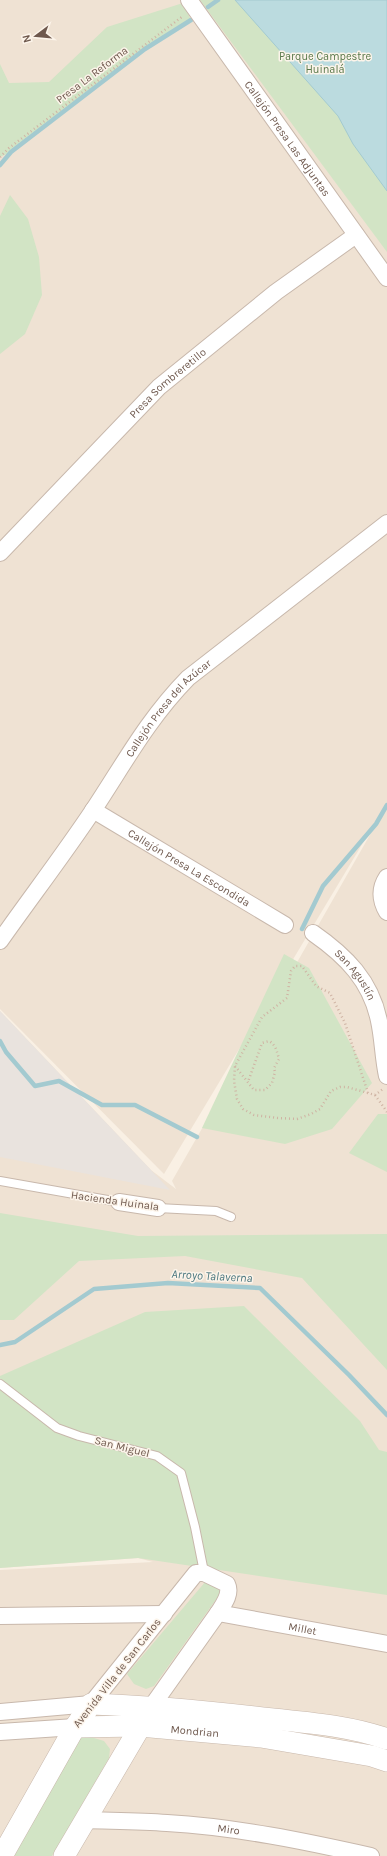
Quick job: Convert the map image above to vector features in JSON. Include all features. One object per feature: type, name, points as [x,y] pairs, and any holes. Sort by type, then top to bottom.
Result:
[{"type":"street","name":"Callejón Presa Las Adjuntas","points":[[191,4],[387,278]]},
{"type":"street","name":"Presa Sombreretillo","points":[[0,553],[158,387],[276,292],[356,235]]},
{"type":"street","name":"Callejón Presa del Azúcar","points":[[0,941],[93,810],[134,744],[167,700],[188,678],[387,523]]},
{"type":"street","name":"Callejón Presa La Escondida","points":[[93,810],[285,925]]},
{"type":"street","points":[[386,878],[381,889],[382,901],[387,912]]},
{"type":"street","name":"San Agustín","points":[[313,933],[329,944],[356,969],[371,996],[379,1021],[387,1076]]},
{"type":"street","name":"Hacienda Huinala","points":[[119,1202],[158,1208]]},
{"type":"street","name":"Avenida Villa de San Carlos","points":[[2,1856],[8,1833],[75,1727],[91,1704],[196,1573],[201,1572],[227,1584],[229,1588],[227,1597],[218,1613]]},
{"type":"street","points":[[64,1856],[152,1706],[218,1613]]},
{"type":"street","name":"Millet","points":[[218,1613],[387,1644]]},
{"type":"street","points":[[0,1616],[164,1614]]},
{"type":"street","name":"Mondrian","points":[[0,1712],[91,1704],[152,1706],[312,1723],[375,1734],[387,1739]]},
{"type":"street","name":"Mondrian","points":[[0,1732],[75,1727],[140,1726],[261,1737],[372,1756],[387,1761]]},
{"type":"street","name":"Miro","points":[[84,1820],[167,1823],[216,1828],[296,1839],[371,1856]]},
{"type":"lane","name":"Hacienda Huinala","points":[[0,1181],[119,1202]]},
{"type":"lane","name":"Hacienda Huinala","points":[[158,1208],[216,1211],[231,1217]]},
{"type":"lane","name":"San Miguel","points":[[0,1384],[57,1428],[79,1436],[157,1456],[181,1473],[195,1527],[203,1567]]},
{"type":"path","name":"Presa La Reforma","points":[[0,157],[9,148],[191,4]]},
{"type":"path","points":[[368,1093],[345,1024],[330,993],[316,986],[302,966],[299,965],[292,968],[287,998],[262,1017],[235,1066],[234,1081],[237,1099],[243,1109],[254,1115],[278,1118],[297,1118],[312,1114],[320,1109],[331,1091],[340,1087],[347,1087],[368,1093],[375,1095],[387,1112]]},
{"type":"path","points":[[235,1066],[248,1082],[249,1086],[254,1090],[265,1090],[272,1083],[275,1072],[274,1068],[279,1059],[276,1048],[269,1041],[262,1043],[248,1082]]},
{"type":"path","points":[[375,1095],[387,1087]]},
{"type":"shaded area","points":[[0,0],[387,0],[387,803],[164,1174],[0,1009]]},
{"type":"shaded area","points":[[387,805],[387,1856],[0,1856],[0,1570],[153,1562],[138,1558],[0,1568],[0,1011],[151,1170],[176,1189],[172,1181]]},
{"type":"shaded area","points":[[0,1011],[170,1190],[0,1157]]},
{"type":"green space","name":"Parque Campestre Huinalá","points":[[200,0],[387,0],[387,252]]},
{"type":"green space","points":[[183,3],[191,20],[145,49],[11,152],[0,157],[0,64],[9,83],[49,82],[107,27]]},
{"type":"green space","points":[[10,195],[28,219],[39,257],[42,295],[25,334],[0,354],[0,216]]},
{"type":"green space","points":[[284,954],[309,968],[372,1083],[332,1129],[285,1144],[202,1128]]},
{"type":"green space","points":[[378,1114],[387,1114],[387,1172],[349,1153]]},
{"type":"green space","points":[[0,1213],[138,1236],[387,1234],[387,1370],[302,1278],[185,1256],[79,1261],[14,1320],[0,1320]]},
{"type":"green space","points":[[244,1306],[360,1421],[379,1450],[387,1452],[387,1595],[138,1558],[0,1568],[0,1376],[145,1312]]},
{"type":"green space","points":[[206,1581],[220,1587],[220,1594],[154,1686],[146,1689],[134,1684],[127,1674]]},
{"type":"green space","points":[[84,1735],[104,1741],[110,1749],[109,1758],[52,1856],[14,1856],[75,1741]]},
{"type":"water","points":[[235,0],[387,0],[387,191],[353,144],[338,116]]},
{"type":"waterway","points":[[208,7],[218,0]]},
{"type":"waterway","points":[[0,165],[11,152],[145,49],[191,20]]},
{"type":"waterway","points":[[302,929],[323,886],[376,824],[387,805]]},
{"type":"waterway","points":[[0,1041],[6,1052],[35,1086],[59,1081],[102,1105],[135,1105],[197,1137]]},
{"type":"waterway","name":"Arroyo Talaverna","points":[[0,1345],[15,1342],[94,1289],[168,1283],[260,1288],[349,1375],[387,1415]]}]
